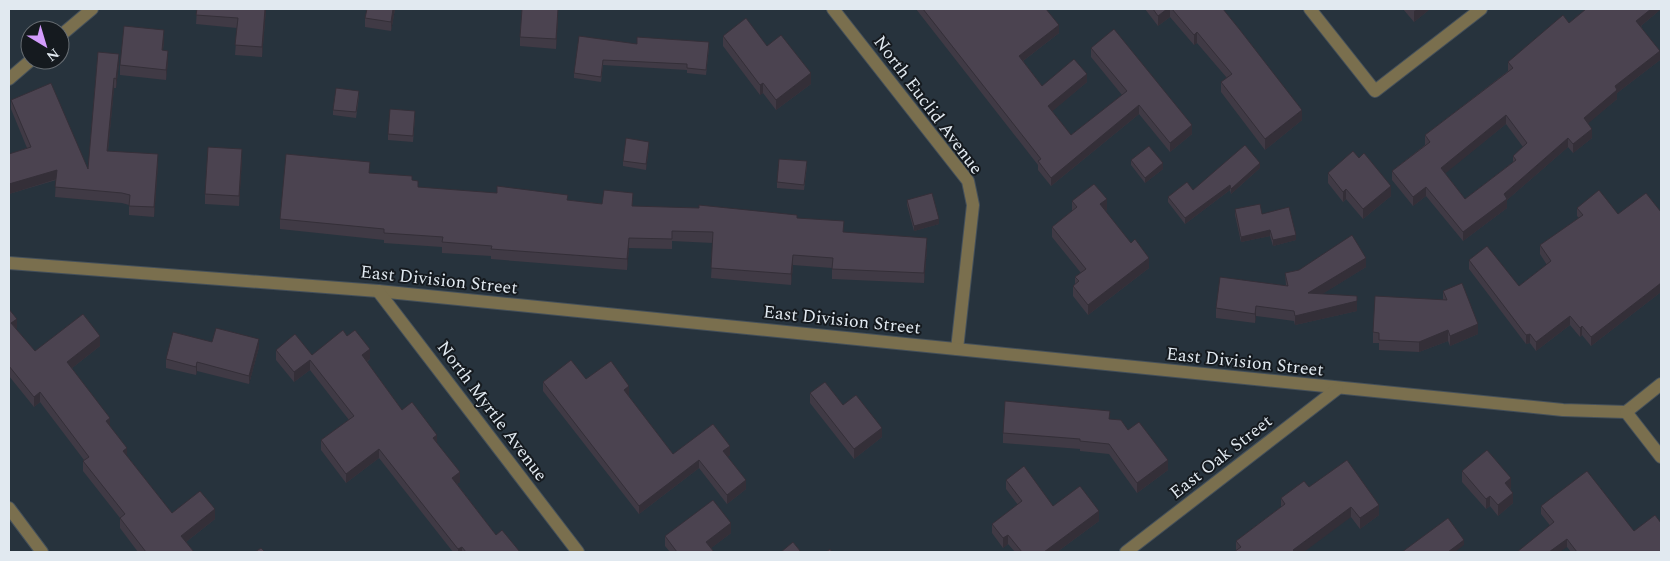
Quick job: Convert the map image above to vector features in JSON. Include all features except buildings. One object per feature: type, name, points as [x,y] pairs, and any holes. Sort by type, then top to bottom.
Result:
[{"type":"street","points":[[70,28],[92,9]]},
{"type":"street","name":"North Euclid Avenue","points":[[833,9],[968,181],[973,204],[957,349]]},
{"type":"street","points":[[1310,9],[1376,91],[1481,9]]},
{"type":"street","points":[[9,79],[20,70]]},
{"type":"street","name":"East Division Street","points":[[9,263],[378,291],[1337,389],[1563,410],[1626,412]]},
{"type":"street","name":"North Myrtle Avenue","points":[[378,291],[578,552]]},
{"type":"street","points":[[1661,384],[1626,412],[1661,457]]},
{"type":"street","name":"East Oak Street","points":[[1126,552],[1337,389]]},
{"type":"street","points":[[9,508],[42,552]]}]
